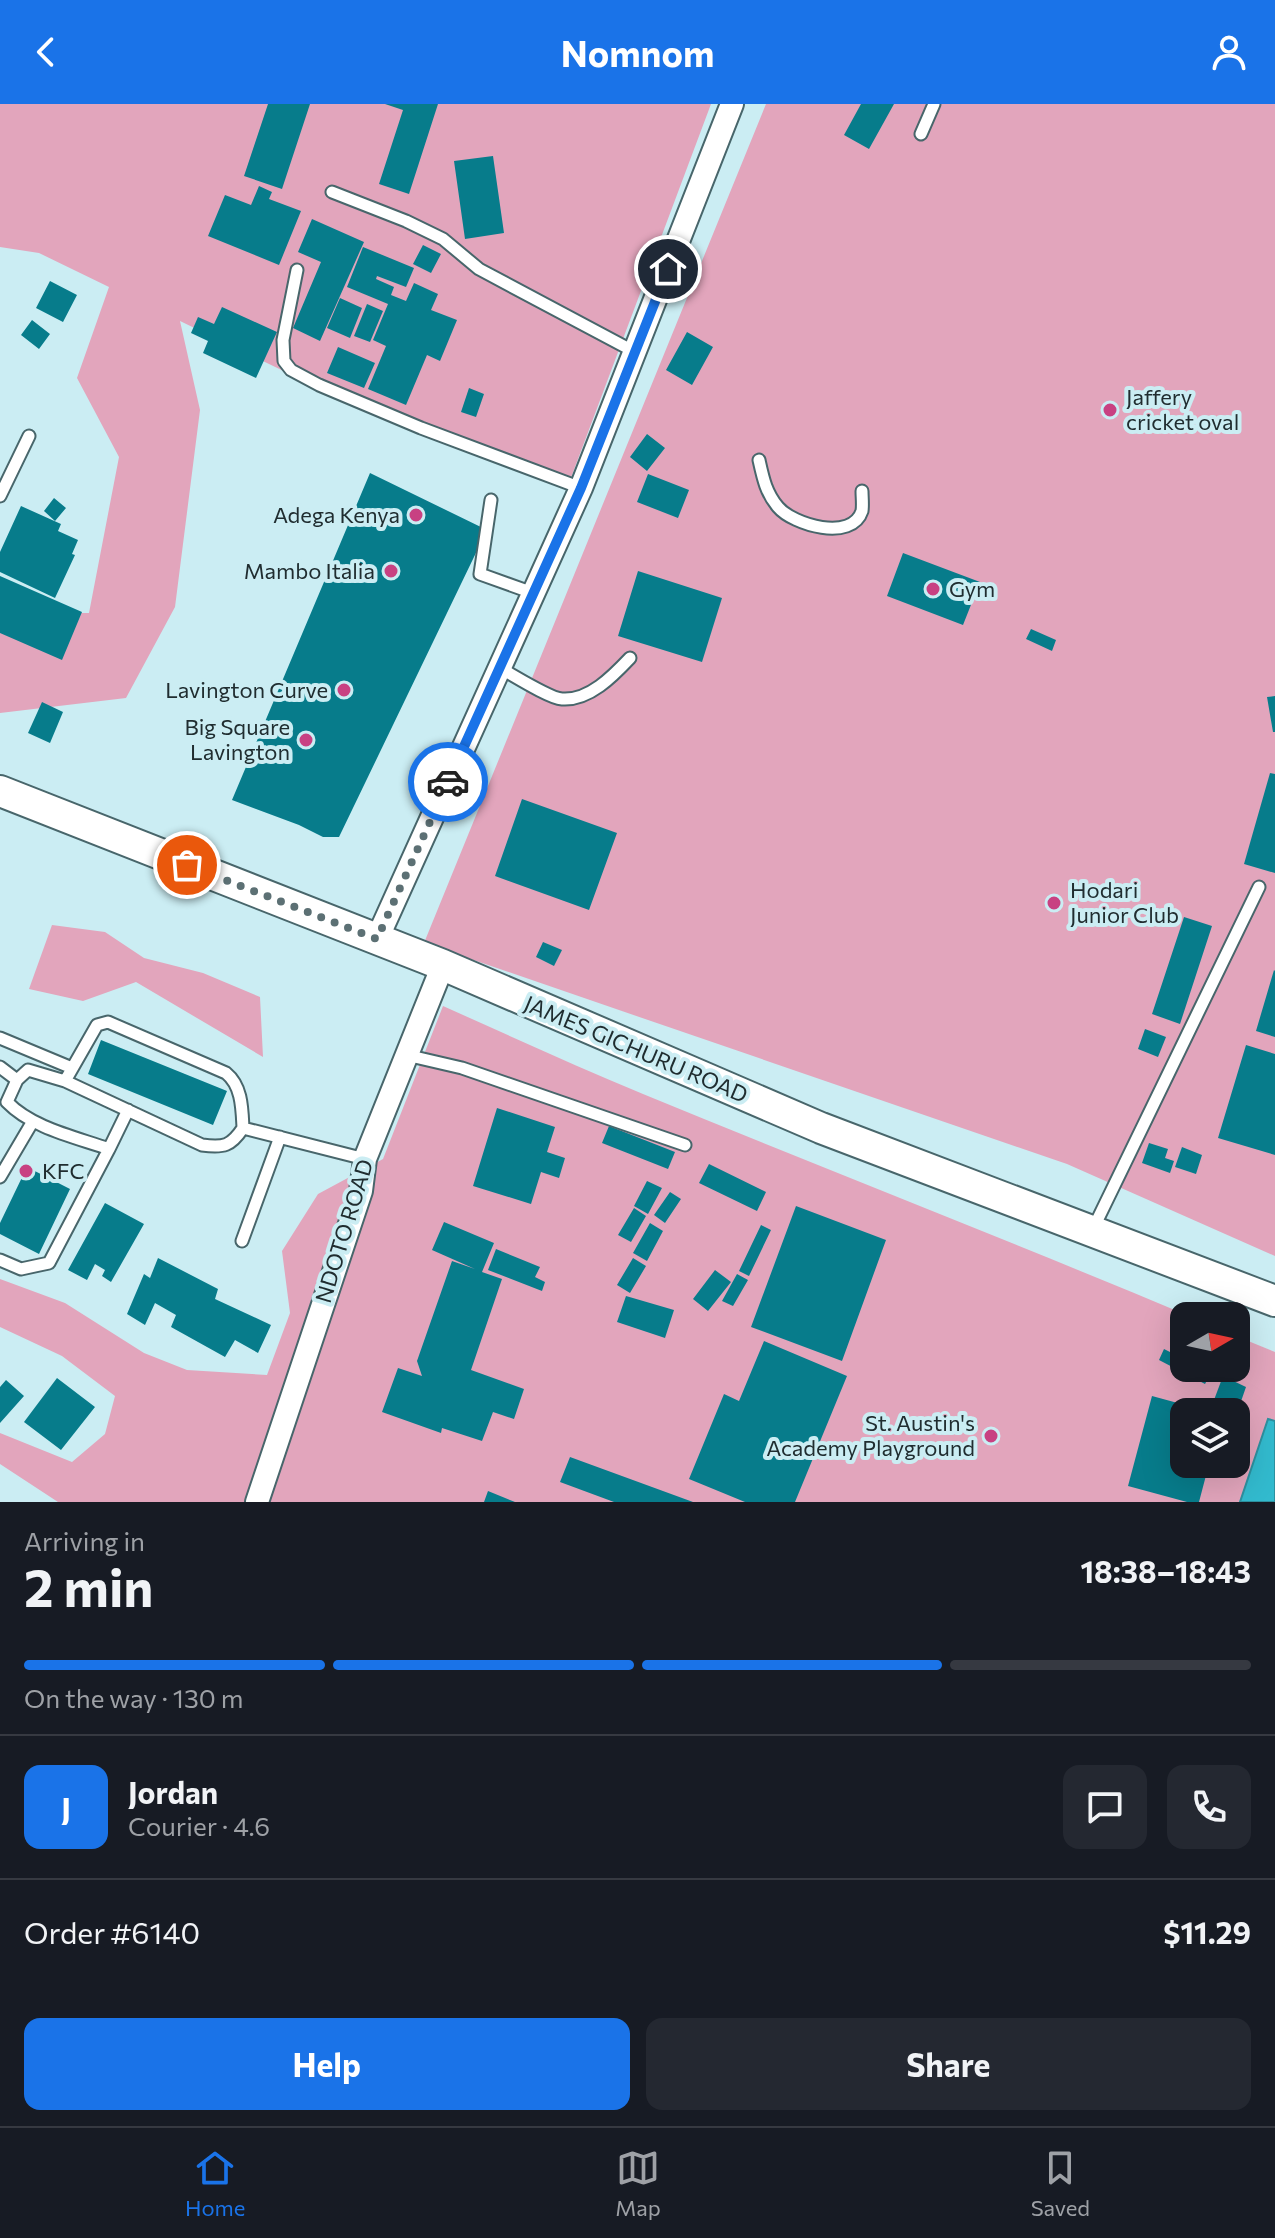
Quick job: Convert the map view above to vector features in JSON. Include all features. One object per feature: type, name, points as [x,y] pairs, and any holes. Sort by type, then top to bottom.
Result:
[{"type":"main road","name":"JAMES GICHURU ROAD","points":[[0,791],[443,965],[821,1128],[1275,1301]]},
{"type":"street","points":[[377,939],[581,488],[732,104]]},
{"type":"street","name":"NDOTO ROAD","points":[[257,1502],[361,1191],[365,1159],[443,965]]},
{"type":"lane","points":[[921,134],[934,104]]},
{"type":"lane","points":[[332,192],[443,239],[479,269],[636,352]]},
{"type":"lane","points":[[297,270],[283,340],[284,361],[291,370],[421,428],[581,488]]},
{"type":"lane","points":[[0,496],[29,436]]},
{"type":"lane","points":[[759,460],[767,491],[781,511],[811,525],[836,529],[851,524],[862,512],[862,491]]},
{"type":"lane","points":[[491,500],[480,574],[533,593]]},
{"type":"lane","points":[[500,668],[559,699],[578,697],[606,682],[630,658]]},
{"type":"lane","points":[[1091,1232],[1259,887]]},
{"type":"lane","points":[[65,1081],[97,1025],[108,1022],[233,1078],[241,1099],[243,1128],[233,1142],[218,1147],[202,1145],[65,1081],[28,1070],[17,1080],[7,1102],[17,1112],[109,1149]]},
{"type":"lane","points":[[0,1038],[72,1068]]},
{"type":"lane","points":[[406,1055],[462,1068],[685,1145]]},
{"type":"lane","points":[[0,1067],[17,1080]]},
{"type":"lane","points":[[0,1260],[21,1269],[49,1263],[128,1110]]},
{"type":"lane","points":[[0,1177],[33,1121]]},
{"type":"lane","points":[[243,1128],[365,1159]]},
{"type":"lane","points":[[242,1241],[280,1137]]},
{"type":"shaded area","points":[[0,104],[711,104],[569,483],[379,417],[180,321],[200,410],[175,607],[126,698],[0,713],[0,613],[89,613],[119,457],[77,378],[109,287],[39,253],[0,247]]},
{"type":"shaded area","points":[[766,104],[1275,104],[1275,1256],[1067,1164],[424,943]]},
{"type":"shaded area","points":[[52,925],[105,932],[144,958],[203,973],[260,997],[263,1057],[136,982],[83,1001],[29,989]]},
{"type":"shaded area","points":[[443,1006],[643,1094],[1170,1308],[1170,1382],[1250,1382],[1250,1342],[1275,1352],[1275,1502],[58,1502],[0,1464],[0,1433],[72,1462],[105,1434],[115,1396],[62,1356],[0,1327],[0,1279],[65,1303],[144,1353],[187,1370],[267,1375],[290,1313],[282,1251],[318,1194],[383,1159]]},
{"type":"water","points":[[1268,1419],[1275,1421],[1275,1502],[1240,1502]]},
{"type":"building","points":[[268,104],[310,104],[282,189],[244,176]]},
{"type":"building","points":[[385,104],[438,104],[409,194],[379,184],[403,110]]},
{"type":"building","points":[[861,104],[894,104],[869,149],[844,135]]},
{"type":"building","points":[[493,156],[504,233],[465,239],[454,161]]},
{"type":"building","points":[[259,186],[272,192],[269,199],[301,211],[279,265],[208,236],[225,195],[251,205]]},
{"type":"building","points":[[312,219],[364,242],[320,341],[293,328],[321,262],[298,252]]},
{"type":"building","points":[[423,245],[441,254],[431,273],[413,264]]},
{"type":"building","points":[[363,247],[414,268],[406,287],[377,276],[376,279],[394,287],[391,295],[406,301],[414,283],[438,294],[431,310],[457,320],[440,361],[427,355],[406,405],[368,389],[386,346],[373,340],[388,304],[347,287]]},
{"type":"building","points":[[50,281],[77,295],[63,322],[36,308]]},
{"type":"building","points":[[340,298],[362,308],[350,338],[327,328]]},
{"type":"building","points":[[367,304],[383,311],[370,342],[354,336]]},
{"type":"building","points":[[222,307],[277,332],[256,378],[203,353],[208,341],[191,333],[198,317],[214,324]]},
{"type":"building","points":[[32,320],[50,334],[39,349],[21,335]]},
{"type":"building","points":[[687,332],[713,347],[692,385],[666,370]]},
{"type":"building","points":[[338,347],[375,363],[364,388],[327,373]]},
{"type":"building","points":[[469,388],[484,394],[476,417],[461,412]]},
{"type":"building","points":[[647,434],[665,448],[647,471],[630,457]]},
{"type":"building","name":"Lavington Curve","points":[[370,473],[487,530],[339,837],[323,837],[232,800]]},
{"type":"building","points":[[648,474],[689,490],[678,518],[637,502]]},
{"type":"building","points":[[54,498],[66,508],[55,521],[44,511]]},
{"type":"building","points":[[21,506],[61,524],[58,531],[78,540],[72,554],[75,555],[55,598],[0,572],[0,552]]},
{"type":"building","name":"Gym","points":[[903,553],[980,582],[963,625],[887,596]]},
{"type":"building","points":[[638,571],[722,598],[702,662],[618,636]]},
{"type":"building","points":[[0,576],[82,612],[62,660],[0,633]]},
{"type":"building","points":[[1031,629],[1056,640],[1052,651],[1026,639]]},
{"type":"building","points":[[1275,696],[1275,732],[1273,732],[1267,697]]},
{"type":"building","points":[[42,702],[63,712],[50,743],[28,733]]},
{"type":"building","points":[[1270,773],[1275,774],[1275,873],[1244,864]]},
{"type":"building","points":[[522,799],[617,833],[589,910],[495,876]]},
{"type":"building","points":[[1184,917],[1212,926],[1180,1024],[1152,1014]]},
{"type":"building","points":[[543,942],[562,950],[554,966],[536,957]]},
{"type":"building","points":[[1275,971],[1275,1037],[1256,1031]]},
{"type":"building","points":[[1145,1029],[1166,1037],[1158,1057],[1138,1049]]},
{"type":"building","points":[[101,1040],[227,1091],[213,1125],[88,1074]]},
{"type":"building","points":[[1246,1045],[1275,1054],[1275,1155],[1218,1138]]},
{"type":"building","points":[[497,1108],[555,1127],[547,1152],[565,1158],[559,1178],[541,1172],[531,1204],[473,1186]]},
{"type":"building","points":[[609,1126],[675,1152],[668,1169],[602,1143]]},
{"type":"building","points":[[1149,1143],[1168,1149],[1165,1158],[1174,1161],[1170,1173],[1142,1163]]},
{"type":"building","points":[[1182,1147],[1202,1155],[1196,1174],[1175,1167]]},
{"type":"building","points":[[709,1164],[766,1192],[757,1211],[699,1183]]},
{"type":"building","points":[[27,1167],[70,1189],[39,1254],[0,1234],[0,1223]]},
{"type":"building","points":[[647,1181],[662,1188],[648,1214],[634,1206]]},
{"type":"building","points":[[670,1192],[681,1199],[665,1223],[654,1215]]},
{"type":"building","points":[[105,1203],[144,1224],[111,1282],[102,1276],[105,1270],[95,1264],[87,1280],[68,1270]]},
{"type":"building","points":[[796,1206],[886,1240],[842,1361],[751,1327]]},
{"type":"building","points":[[634,1208],[646,1216],[631,1242],[618,1235]]},
{"type":"building","points":[[444,1222],[494,1243],[482,1272],[502,1279],[471,1370],[524,1389],[514,1419],[493,1412],[482,1441],[442,1428],[441,1433],[382,1412],[398,1368],[422,1376],[417,1361],[452,1261],[475,1269],[432,1250]]},
{"type":"building","points":[[650,1223],[663,1231],[647,1261],[633,1253]]},
{"type":"building","points":[[761,1225],[771,1230],[749,1276],[739,1271]]},
{"type":"building","points":[[496,1249],[540,1267],[535,1277],[545,1282],[542,1291],[488,1270]]},
{"type":"building","points":[[158,1258],[218,1289],[215,1299],[271,1325],[258,1353],[235,1340],[225,1357],[171,1327],[176,1315],[155,1303],[145,1325],[127,1314],[144,1274],[150,1278]]},
{"type":"building","points":[[633,1258],[646,1266],[630,1293],[617,1285]]},
{"type":"building","points":[[715,1270],[731,1282],[708,1311],[693,1299]]},
{"type":"building","points":[[737,1274],[748,1280],[733,1306],[722,1301]]},
{"type":"building","points":[[626,1296],[674,1310],[665,1338],[617,1322]]},
{"type":"building","points":[[764,1341],[847,1376],[795,1502],[745,1502],[689,1479],[724,1394],[739,1401]]},
{"type":"building","points":[[1164,1349],[1170,1352],[1170,1366],[1159,1360]]},
{"type":"building","points":[[57,1378],[95,1407],[61,1450],[24,1422]]},
{"type":"building","points":[[6,1380],[24,1396],[0,1423],[0,1387]]},
{"type":"building","points":[[1221,1382],[1236,1382],[1246,1387],[1242,1398],[1215,1398]]},
{"type":"building","points":[[1152,1396],[1170,1401],[1170,1478],[1205,1478],[1199,1502],[1187,1502],[1128,1486]]},
{"type":"building","points":[[570,1457],[693,1502],[614,1502],[560,1482]]},
{"type":"building","points":[[488,1491],[515,1502],[484,1502]]},
{"type":"way so far","points":[[187,865],[377,939],[448,782]]},
{"type":"place","name":"Jaffery cricket oval","points":[[1110,410]]},
{"type":"place","name":"Adega Kenya","points":[[416,515]]},
{"type":"place","name":"Mambo Italia","points":[[391,571]]},
{"type":"place","name":"Gym","points":[[933,589]]},
{"type":"place","name":"Lavington Curve","points":[[344,690]]},
{"type":"place","name":"Big Square Lavington","points":[[306,740]]},
{"type":"place","name":"Hodari Junior Club","points":[[1054,903]]},
{"type":"place","name":"KFC","points":[[26,1171]]},
{"type":"place","name":"St. Austin's Academy Playground","points":[[991,1436]]},
{"type":"route","points":[[448,782],[581,488],[668,269]]}]
